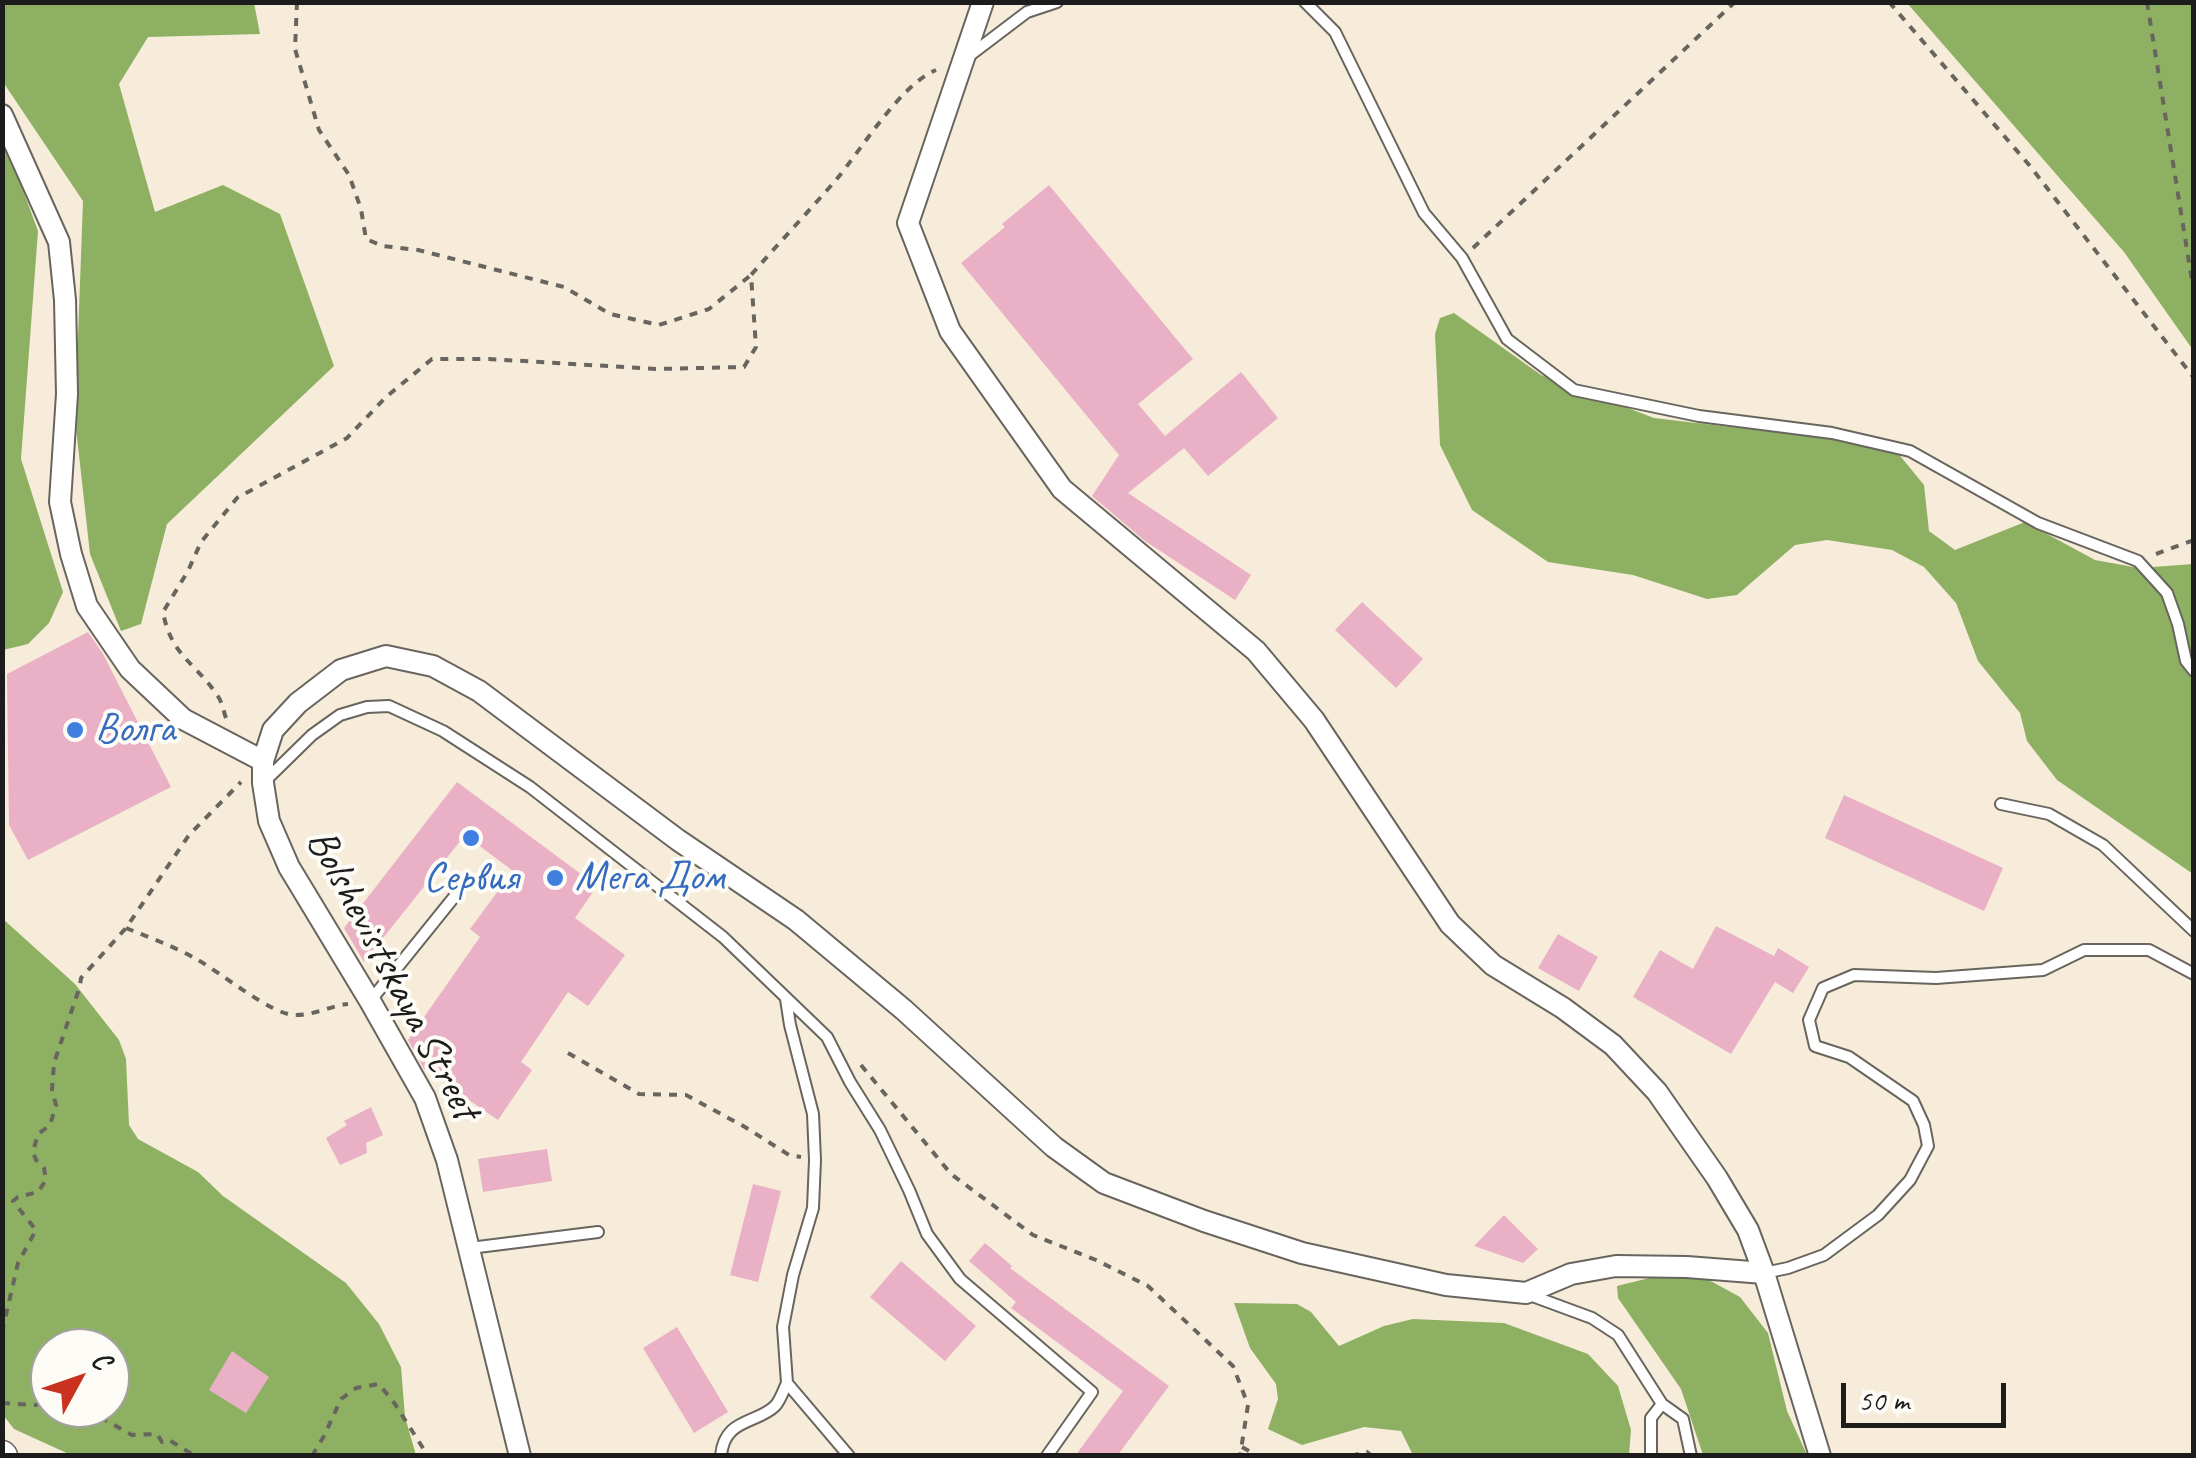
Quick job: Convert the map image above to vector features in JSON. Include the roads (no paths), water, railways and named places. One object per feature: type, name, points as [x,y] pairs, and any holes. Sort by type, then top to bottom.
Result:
[{"type":"street","points":[[983,2],[908,223],[950,331],[1062,489],[1256,651],[1314,720],[1450,924],[1493,964],[1563,1008],[1613,1046],[1657,1092],[1748,1230],[1820,1456]]},
{"type":"street","points":[[2,114],[59,242],[67,394],[60,502],[87,606],[130,669],[183,719],[234,746],[263,772],[272,730],[298,703],[341,670],[386,656],[433,666],[479,690],[678,840],[796,920],[904,1010],[1054,1147],[1104,1184],[1302,1253],[1446,1285],[1526,1294],[1571,1274],[1616,1266],[1687,1266],[1764,1273]]},
{"type":"street","name":"Bolshevistskaya Street","points":[[263,772],[269,820],[289,866],[424,1098],[447,1160],[520,1456]]},
{"type":"lane","points":[[963,60],[1027,12],[1057,2]]},
{"type":"lane","points":[[1305,2],[1335,32],[1424,214],[1462,258],[1507,339],[1574,390],[1699,416],[1832,433],[1910,451],[2038,522],[2138,561],[2167,593],[2186,660],[2194,671]]},
{"type":"lane","points":[[263,772],[340,715],[388,706],[443,731],[530,787],[723,937],[826,1038],[880,1130],[926,1234],[960,1279],[1092,1392],[1047,1456]]},
{"type":"lane","points":[[2001,804],[2049,814],[2103,844],[2194,931]]},
{"type":"lane","points":[[370,1000],[466,881]]},
{"type":"lane","points":[[1764,1273],[1824,1254],[1878,1215],[1910,1180],[1928,1146],[1924,1124],[1913,1101],[1849,1057],[1815,1046],[1808,1020],[1823,988],[1854,975],[1936,978],[2043,970],[2084,950],[2150,950],[2194,974]]},
{"type":"lane","points":[[721,1456],[722,1444],[735,1428],[776,1406],[787,1382],[783,1327],[813,1208],[813,1114],[786,998]]},
{"type":"lane","points":[[468,1248],[598,1232]]},
{"type":"lane","points":[[1526,1294],[1592,1318],[1618,1335],[1662,1404],[1684,1419],[1691,1456]]},
{"type":"lane","points":[[787,1382],[848,1456]]},
{"type":"lane","points":[[1651,1456],[1652,1418],[1662,1404]]},
{"type":"place","name":"Волга","points":[[75,730]]},
{"type":"place","name":"Сервия","points":[[471,838]]},
{"type":"place","name":"Мега Дом","points":[[555,878]]}]
